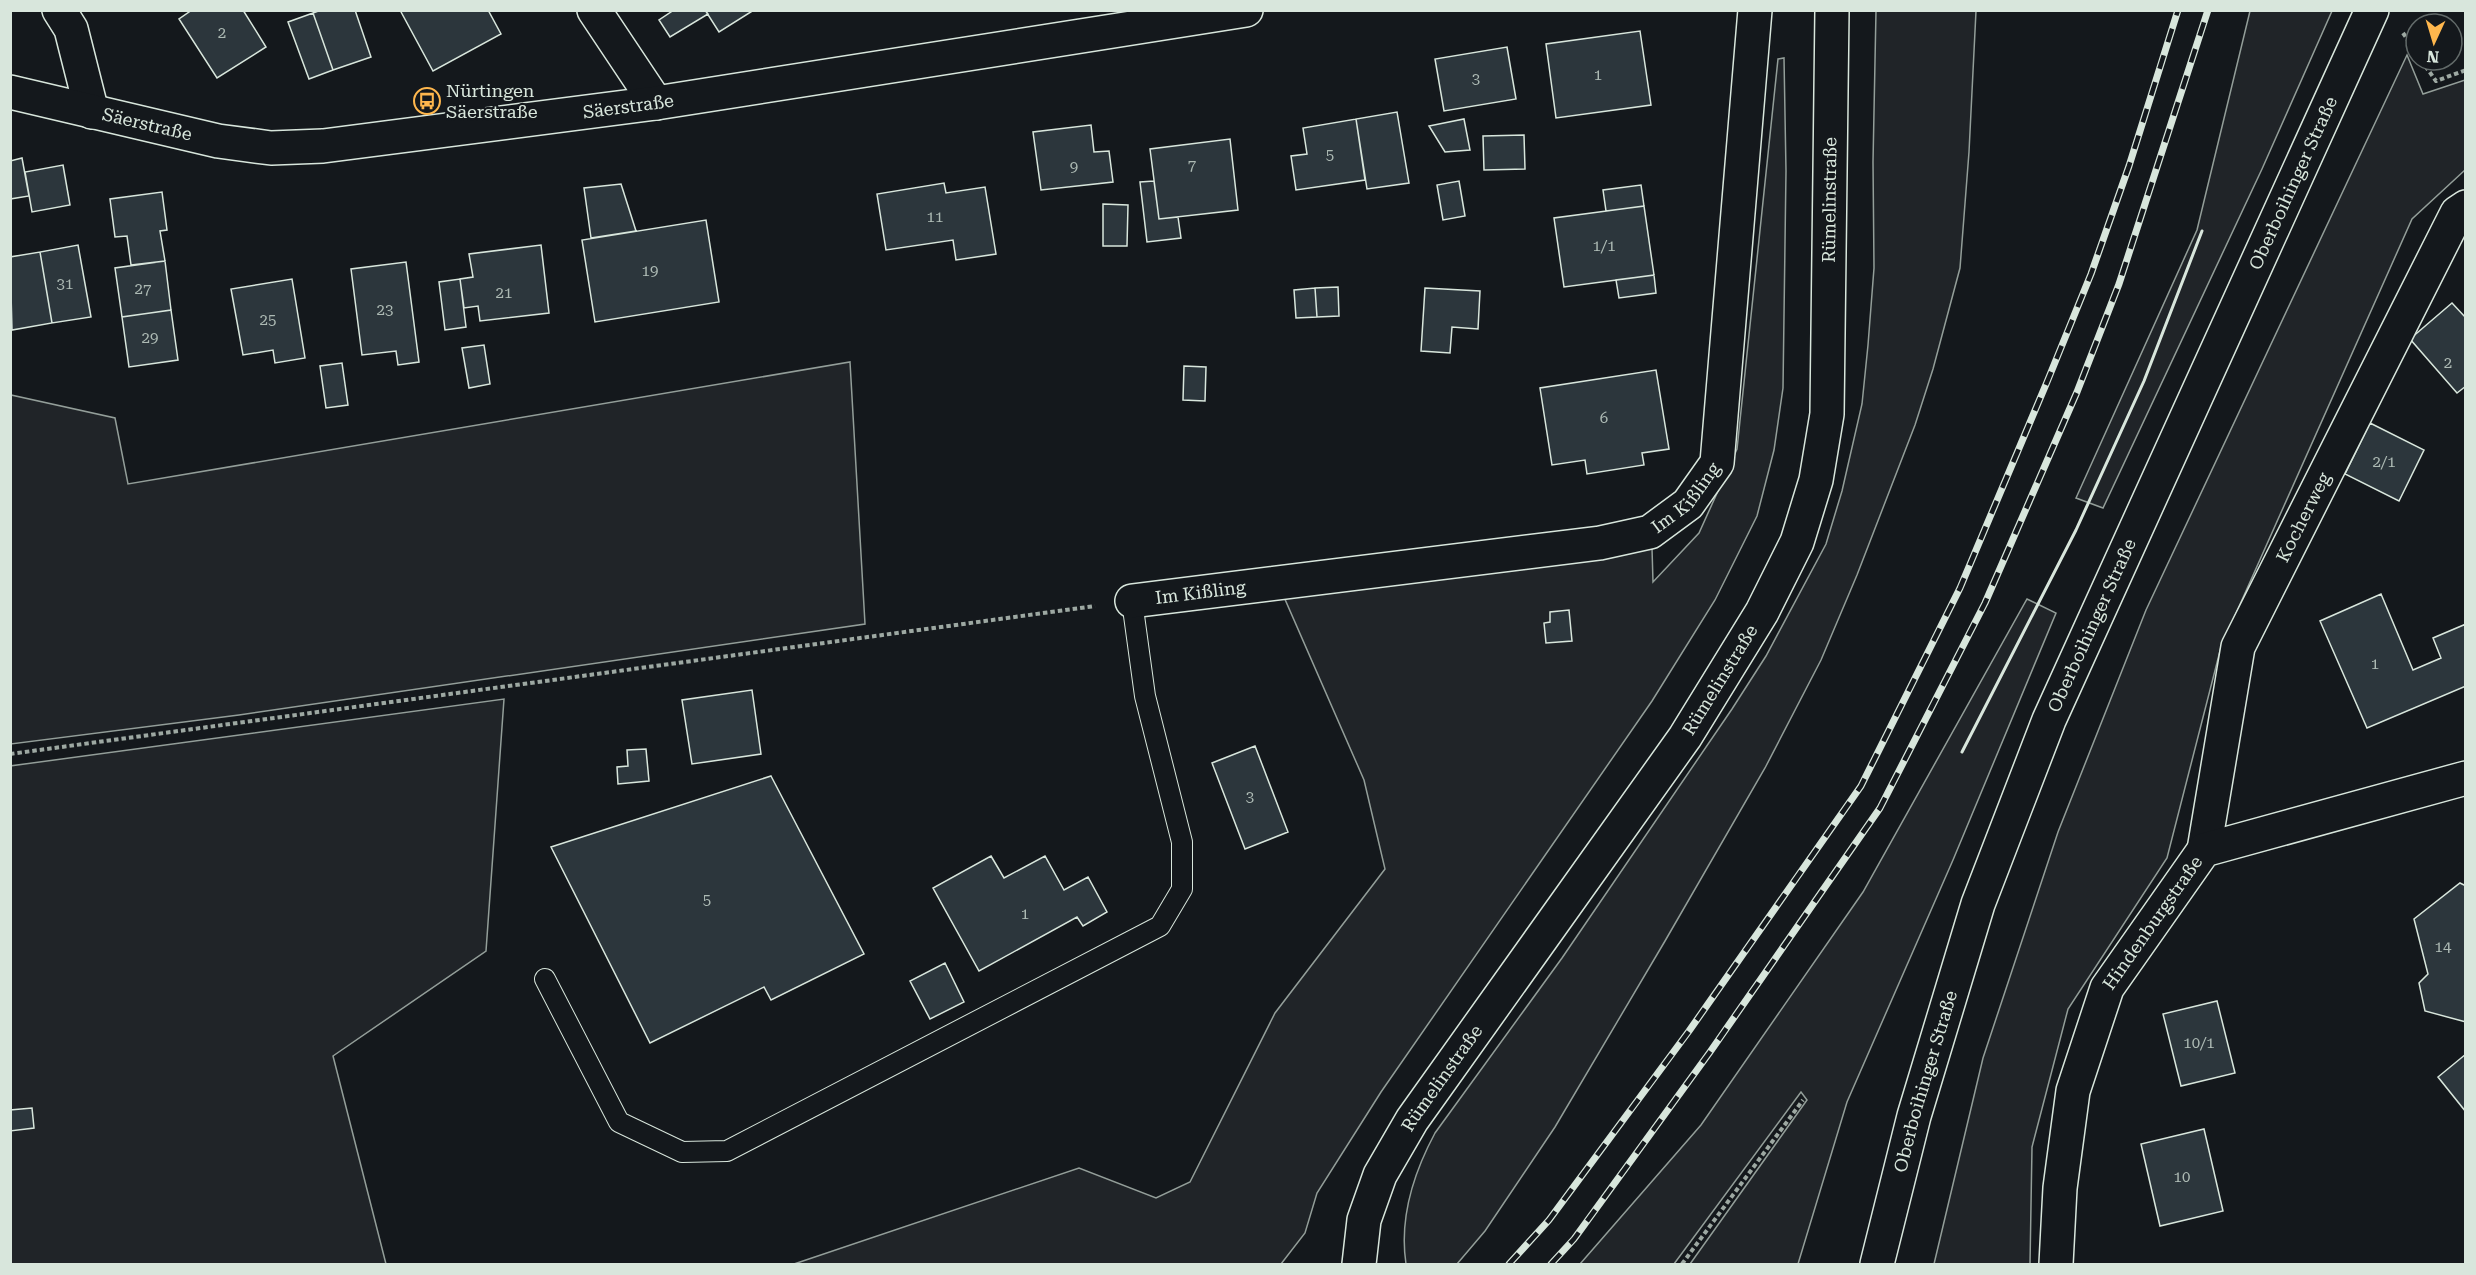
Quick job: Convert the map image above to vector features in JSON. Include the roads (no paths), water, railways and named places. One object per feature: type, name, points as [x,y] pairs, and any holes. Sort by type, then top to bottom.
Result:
[{"type":"street","points":[[59,10],[71,29],[92,112]]},
{"type":"street","points":[[594,10],[656,103]]},
{"type":"street","name":"Säerstraße","points":[[10,92],[218,141],[271,148],[323,146],[656,103],[1246,10]]},
{"type":"street","name":"Im Kißling","points":[[1132,601],[1600,543],[1650,532],[1688,504],[1717,463],[1755,10]]},
{"type":"street","name":"Rümelinstraße","points":[[1359,1264],[1364,1220],[1380,1174],[1412,1120],[1685,737],[1762,612],[1797,542],[1816,480],[1827,414],[1832,10]]},
{"type":"street","name":"Oberboihinger Straße","points":[[1877,1264],[1914,1116],[1978,904],[2049,720],[2372,10]]},
{"type":"street","name":"Kocherweg","points":[[2204,850],[2238,647],[2457,213],[2466,207]]},
{"type":"street","name":"Hindenburgstraße","points":[[2056,1264],[2060,1188],[2073,1091],[2107,988],[2204,850],[2466,778]]},
{"type":"lane","points":[[545,979],[619,1122],[682,1152],[727,1151],[1160,926],[1182,889],[1182,842],[1145,696],[1132,601]]},
{"type":"railway","points":[[1509,1264],[1549,1220],[1689,1031],[1861,786],[1960,588],[2047,382],[2091,274],[2129,166],[2178,10]]},
{"type":"railway","points":[[1551,1264],[1574,1239],[1710,1052],[1880,808],[1985,603],[2077,392],[2119,284],[2208,10]]},
{"type":"place","name":"Nürtingen Säerstraße","points":[[427,101]]}]
